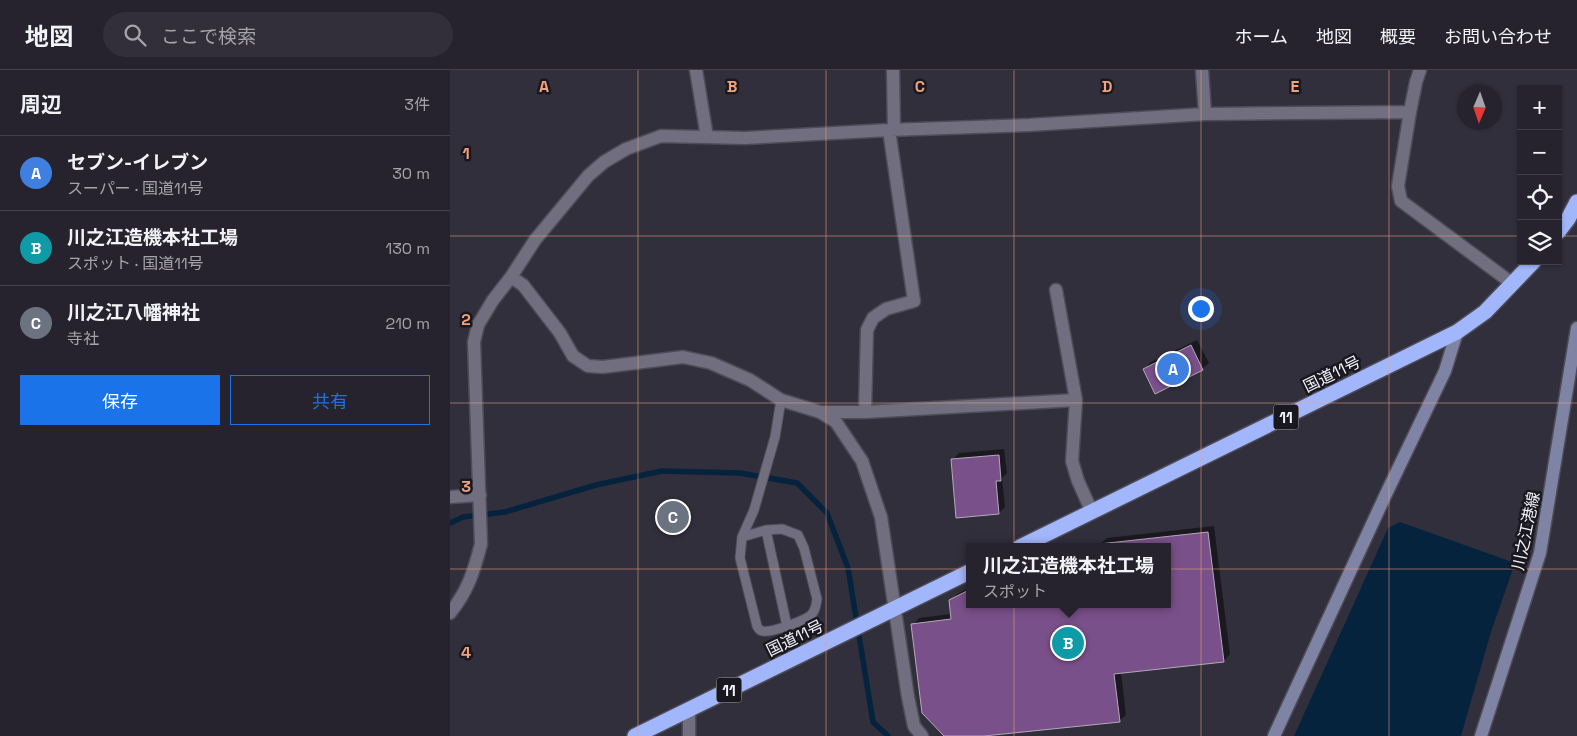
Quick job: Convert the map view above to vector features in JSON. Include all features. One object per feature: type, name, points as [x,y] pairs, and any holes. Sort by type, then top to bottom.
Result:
[{"type":"highway","points":[[1562,227],[1577,202]]},
{"type":"highway","name":"国道11号","points":[[1028,543],[1457,332],[1484,312],[1530,265]]},
{"type":"highway","name":"国道11号","points":[[635,736],[966,573]]},
{"type":"street","points":[[696,70],[707,137]]},
{"type":"street","points":[[866,412],[867,330],[873,318],[886,310],[914,301],[891,130],[893,70]]},
{"type":"street","points":[[1202,70],[1205,114]]},
{"type":"street","points":[[1420,70],[1410,112],[1398,186],[1401,201],[1513,284]]},
{"type":"street","points":[[450,614],[461,600],[474,573],[481,544],[474,342],[478,325],[492,300],[511,277],[535,240],[588,176],[604,162],[626,149],[661,136],[745,138],[1029,125],[1205,114],[1410,112]]},
{"type":"street","points":[[511,277],[523,285],[539,305],[560,333],[573,356],[588,366],[603,367],[683,357],[711,363],[742,377],[781,400],[820,412],[836,422],[862,461],[880,517],[908,698],[914,726],[922,736]]},
{"type":"street","points":[[1056,290],[1076,400],[1072,461],[1078,481],[1092,512]]},
{"type":"street","name":"川之江港線","points":[[1481,736],[1540,553],[1577,328]]},
{"type":"street","points":[[1274,736],[1445,371],[1457,332]]},
{"type":"street","points":[[820,412],[866,412],[1076,400]]},
{"type":"street","points":[[450,498],[480,495]]},
{"type":"street","points":[[689,710],[689,736]]},
{"type":"lane","points":[[742,538],[766,530],[782,529],[798,535],[804,548],[817,599],[816,607],[811,616],[787,626],[765,632],[760,631],[757,626],[740,558],[742,538],[754,510],[775,437],[781,400]]},
{"type":"lane","points":[[766,530],[787,626]]},
{"type":"water","points":[[1400,522],[1515,563],[1491,632],[1461,736],[1294,736],[1388,528]]},
{"type":"building","points":[[1191,345],[1203,370],[1155,394],[1143,369]]},
{"type":"building","points":[[999,455],[1001,481],[996,481],[999,514],[956,518],[951,459]]},
{"type":"building","points":[[1208,532],[1224,662],[1114,674],[1120,722],[984,736],[944,736],[922,713],[911,624],[951,619],[949,600],[966,592],[966,608],[1171,608],[1171,543],[1108,543]]},
{"type":"waterway","points":[[450,523],[463,517],[505,512],[596,485],[662,471],[740,473],[797,483],[827,513],[848,568],[873,722],[888,736]]},
{"type":"place","name":"セブン-イレブン","points":[[1173,369]]},
{"type":"place","name":"川之江八幡神社","points":[[673,517]]},
{"type":"place","name":"川之江造機本社工場","points":[[1068,643]]}]
